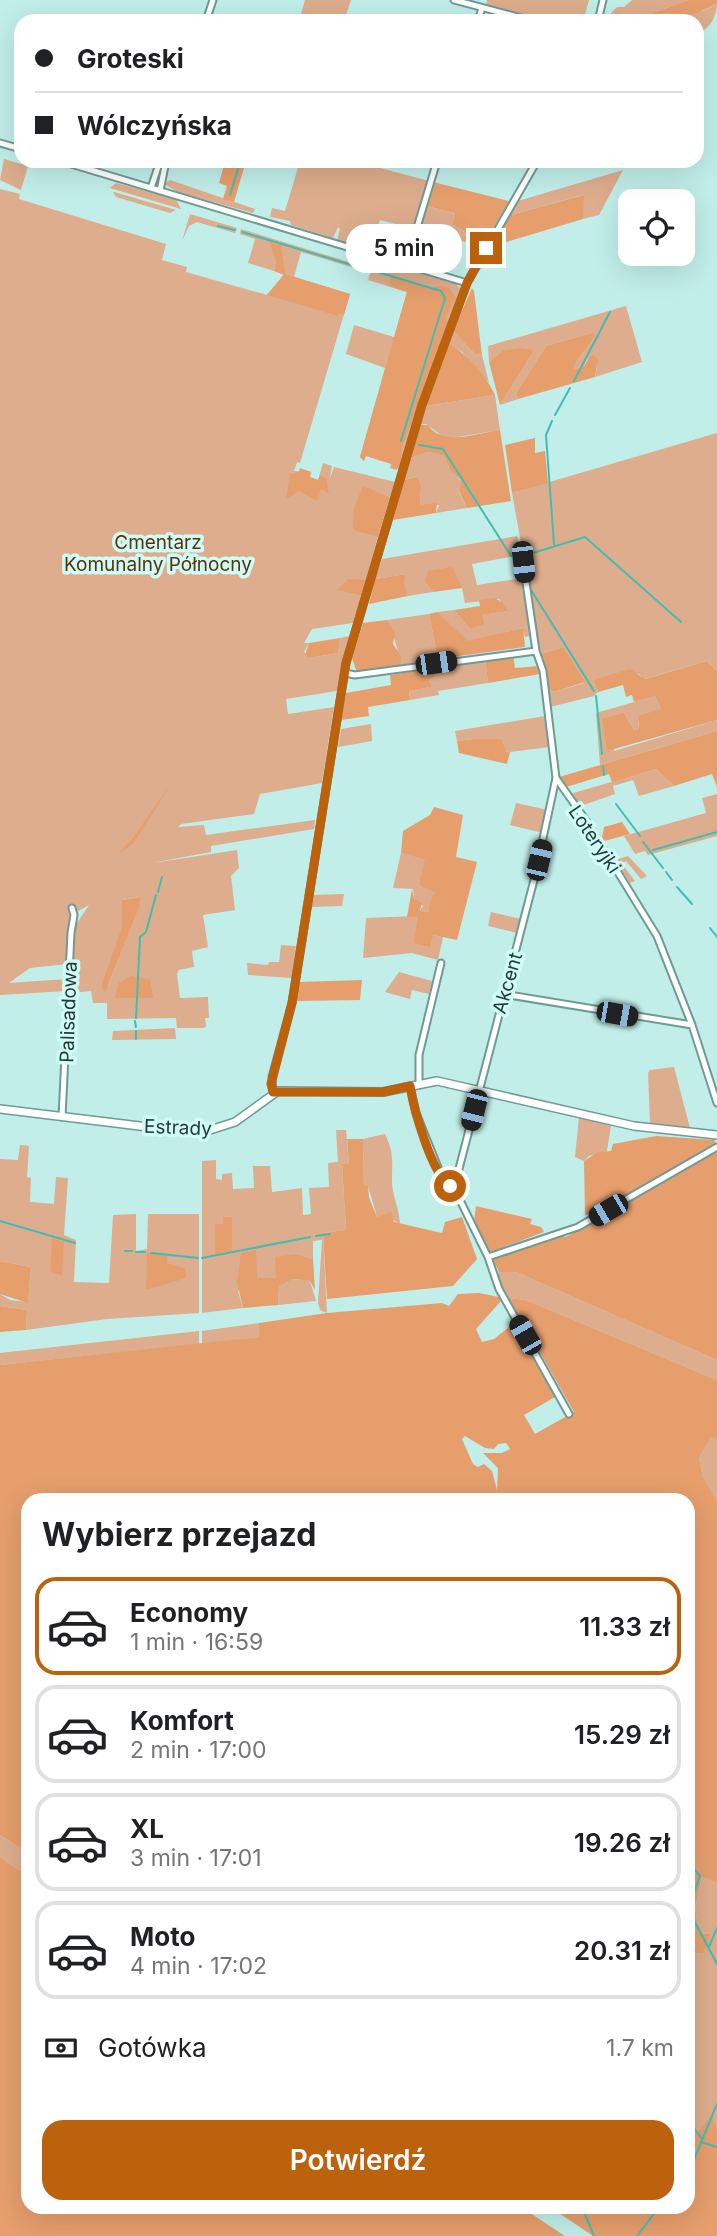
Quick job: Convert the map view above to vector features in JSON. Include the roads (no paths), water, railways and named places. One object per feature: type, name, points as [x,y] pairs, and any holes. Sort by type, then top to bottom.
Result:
[{"type":"main road","points":[[273,1092],[383,1092],[437,1081],[634,1126],[717,1135]]},
{"type":"main road","name":"Estrady","points":[[0,1109],[179,1130],[217,1130],[235,1122],[273,1092]]},
{"type":"street","points":[[454,0],[506,14]]},
{"type":"street","points":[[480,14],[482,8]]},
{"type":"street","points":[[84,168],[467,283]]},
{"type":"street","points":[[150,188],[157,168]]},
{"type":"street","points":[[160,191],[165,168]]},
{"type":"street","points":[[407,264],[435,168]]},
{"type":"street","points":[[273,1092],[272,1077],[292,1003],[345,673],[422,405],[467,283],[533,168]]},
{"type":"street","name":"Loteryjki","points":[[523,562],[536,651],[543,671],[556,778],[648,919],[669,962],[717,1103]]},
{"type":"street","points":[[345,673],[355,675],[536,651]]},
{"type":"street","name":"Akcent","points":[[454,1188],[534,880],[556,778]]},
{"type":"street","name":"Palisadowa","points":[[62,1117],[71,933],[75,915],[72,908]]},
{"type":"street","points":[[419,1083],[419,1055],[441,963]]},
{"type":"street","points":[[503,994],[692,1025]]},
{"type":"street","points":[[410,1086],[416,1113],[436,1165],[446,1184],[454,1188],[488,1257],[499,1289],[569,1413]]},
{"type":"street","points":[[488,1257],[578,1227],[717,1147]]},
{"type":"waterway","points":[[230,195],[238,168]]},
{"type":"waterway","points":[[218,226],[235,230]]},
{"type":"waterway","points":[[242,232],[355,266]]},
{"type":"waterway","points":[[374,271],[441,291],[445,298],[401,441]]},
{"type":"waterway","points":[[574,381],[610,312]]},
{"type":"waterway","points":[[555,415],[570,388]]},
{"type":"waterway","points":[[552,421],[546,435],[554,544]]},
{"type":"waterway","points":[[419,445],[443,449],[511,556]]},
{"type":"waterway","points":[[526,555],[585,537],[681,622]]},
{"type":"waterway","points":[[528,585],[594,691]]},
{"type":"waterway","points":[[596,696],[602,754]]},
{"type":"waterway","points":[[603,766],[604,775]]},
{"type":"waterway","points":[[616,804],[640,836]]},
{"type":"waterway","points":[[653,850],[717,832]]},
{"type":"waterway","points":[[643,842],[663,868]]},
{"type":"waterway","points":[[666,872],[672,880]]},
{"type":"waterway","points":[[158,892],[162,877]]},
{"type":"waterway","points":[[677,887],[692,904]]},
{"type":"waterway","points":[[136,1018],[140,937],[146,932],[156,895]]},
{"type":"waterway","points":[[710,928],[717,937]]},
{"type":"waterway","points":[[135,1021],[136,1027]]},
{"type":"waterway","points":[[136,1031],[136,1039]]},
{"type":"waterway","points":[[0,1221],[75,1243]]},
{"type":"waterway","points":[[316,1236],[330,1234]]},
{"type":"waterway","points":[[202,1258],[310,1237]]},
{"type":"waterway","points":[[125,1251],[132,1251]]},
{"type":"waterway","points":[[136,1252],[145,1252]]},
{"type":"waterway","points":[[151,1253],[198,1258]]},
{"type":"waterway","points":[[695,1870],[700,1876],[695,1890]]},
{"type":"waterway","points":[[695,1922],[717,1964]]},
{"type":"waterway","points":[[709,1947],[717,1928]]},
{"type":"waterway","points":[[695,2157],[717,2104]]},
{"type":"waterway","points":[[695,2130],[702,2139]]},
{"type":"waterway","points":[[701,2142],[717,2147]]},
{"type":"waterway","points":[[585,2214],[594,2236]]},
{"type":"waterway","points":[[637,2236],[654,2214]]},
{"type":"park label","name":"Cmentarz Komunalny Północny","points":[[158,553]]}]
